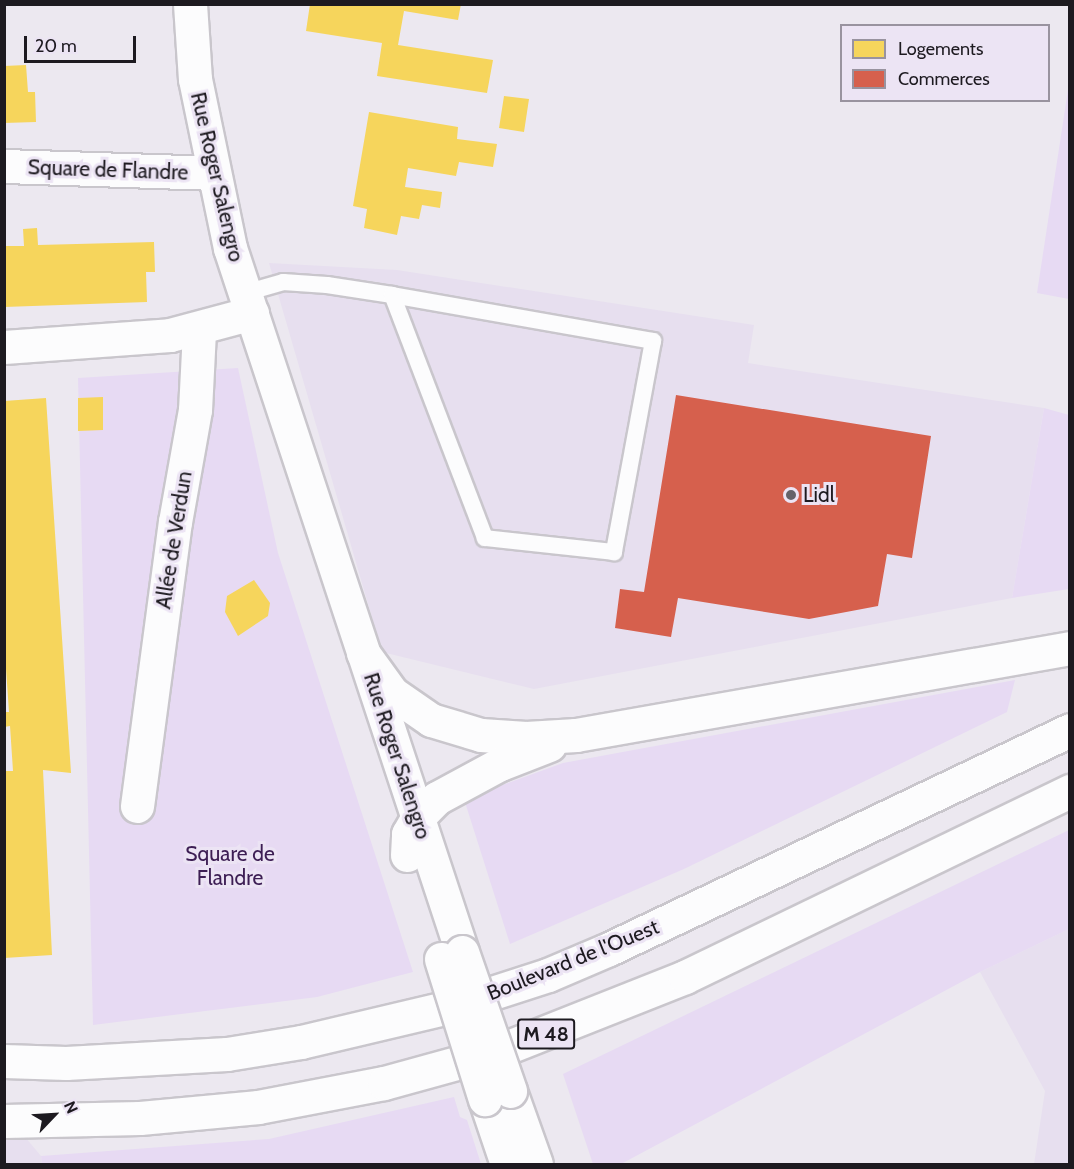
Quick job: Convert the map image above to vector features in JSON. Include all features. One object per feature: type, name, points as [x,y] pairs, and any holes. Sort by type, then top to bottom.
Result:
[{"type":"main road","name":"Rue Roger Salengro","points":[[190,4],[195,79],[212,173],[262,346],[418,817],[451,956]]},
{"type":"main road","name":"Square de Flandre","points":[[4,166],[212,173]]},
{"type":"main road","points":[[4,347],[144,338],[199,330],[249,303]]},
{"type":"main road","name":"Allée de Verdun","points":[[137,806],[175,522],[195,410],[199,330]]},
{"type":"main road","name":"Rue Roger Salengro","points":[[262,346],[320,565],[407,855],[451,956],[498,1095],[536,1164]]},
{"type":"main road","points":[[363,653],[392,693],[431,720],[492,736],[576,735],[1070,648]]},
{"type":"main road","name":"Boulevard de l'Ouest","points":[[4,1061],[66,1063],[227,1054],[301,1042],[449,1007],[548,975],[609,949],[1070,730]]},
{"type":"main road","points":[[407,855],[408,834],[418,817],[437,798],[500,764],[576,735]]},
{"type":"main road","name":"M 48","points":[[4,1122],[140,1119],[258,1107],[384,1083],[493,1053],[616,1008],[685,977],[1070,791]]},
{"type":"main road","name":"Rue Roger Salengro","points":[[498,1095],[507,1164]]},
{"type":"lane","points":[[249,303],[284,282],[392,295],[653,341],[614,552],[485,538],[392,295]]},
{"type":"shaded area","points":[[269,263],[397,270],[754,325],[748,363],[1044,408],[1012,598],[534,689],[382,652]]},
{"type":"shaded area","points":[[1069,929],[1069,1164],[1034,1164],[1045,1091],[980,972]]},
{"type":"shaded area","points":[[4,1112],[41,1156],[42,1164],[5,1164]]},
{"type":"green space","points":[[1069,83],[1070,299],[1037,293]]},
{"type":"green space","name":"Square de Flandre","points":[[238,368],[278,553],[413,972],[317,997],[93,1025],[78,378]]},
{"type":"green space","points":[[1044,408],[1069,415],[1069,589],[1012,598]]},
{"type":"green space","points":[[1015,680],[1007,712],[684,869],[510,944],[464,799],[563,763]]},
{"type":"green space","points":[[1069,830],[1069,929],[980,972],[621,1164],[593,1164],[563,1074]]},
{"type":"green space","points":[[454,1097],[460,1117],[467,1120],[481,1164],[42,1164],[41,1156],[269,1139]]},
{"type":"building: Logements","points":[[310,4],[461,4],[458,20],[404,11],[398,45],[493,60],[487,93],[377,76],[382,43],[306,31]]},
{"type":"building: Logements","points":[[26,65],[28,92],[35,92],[36,122],[4,123],[4,66]]},
{"type":"building: Logements","points":[[504,96],[529,99],[524,132],[499,128]]},
{"type":"building: Logements","points":[[369,112],[458,127],[457,139],[497,144],[493,167],[459,162],[456,176],[408,168],[405,187],[442,192],[440,208],[422,205],[419,219],[401,216],[397,235],[364,228],[367,209],[353,206]]},
{"type":"building: Logements","points":[[37,228],[38,245],[154,242],[155,272],[146,272],[147,302],[4,307],[4,246],[24,246],[23,229]]},
{"type":"building: Logements","points":[[103,397],[103,430],[78,431],[78,398]]},
{"type":"building: Logements","points":[[46,398],[71,773],[43,770],[52,955],[4,958],[4,771],[13,771],[10,726],[4,727],[4,712],[9,712],[4,640],[4,401]]},
{"type":"building: Logements","points":[[254,580],[270,603],[268,616],[238,636],[225,612],[227,596]]},
{"type":"building: Commerces","name":"Lidl","points":[[676,395],[931,436],[912,558],[887,554],[878,606],[809,619],[678,598],[671,637],[615,628],[620,589],[644,592]]},
{"type":"place","name":"Lidl","points":[[791,495]]}]
